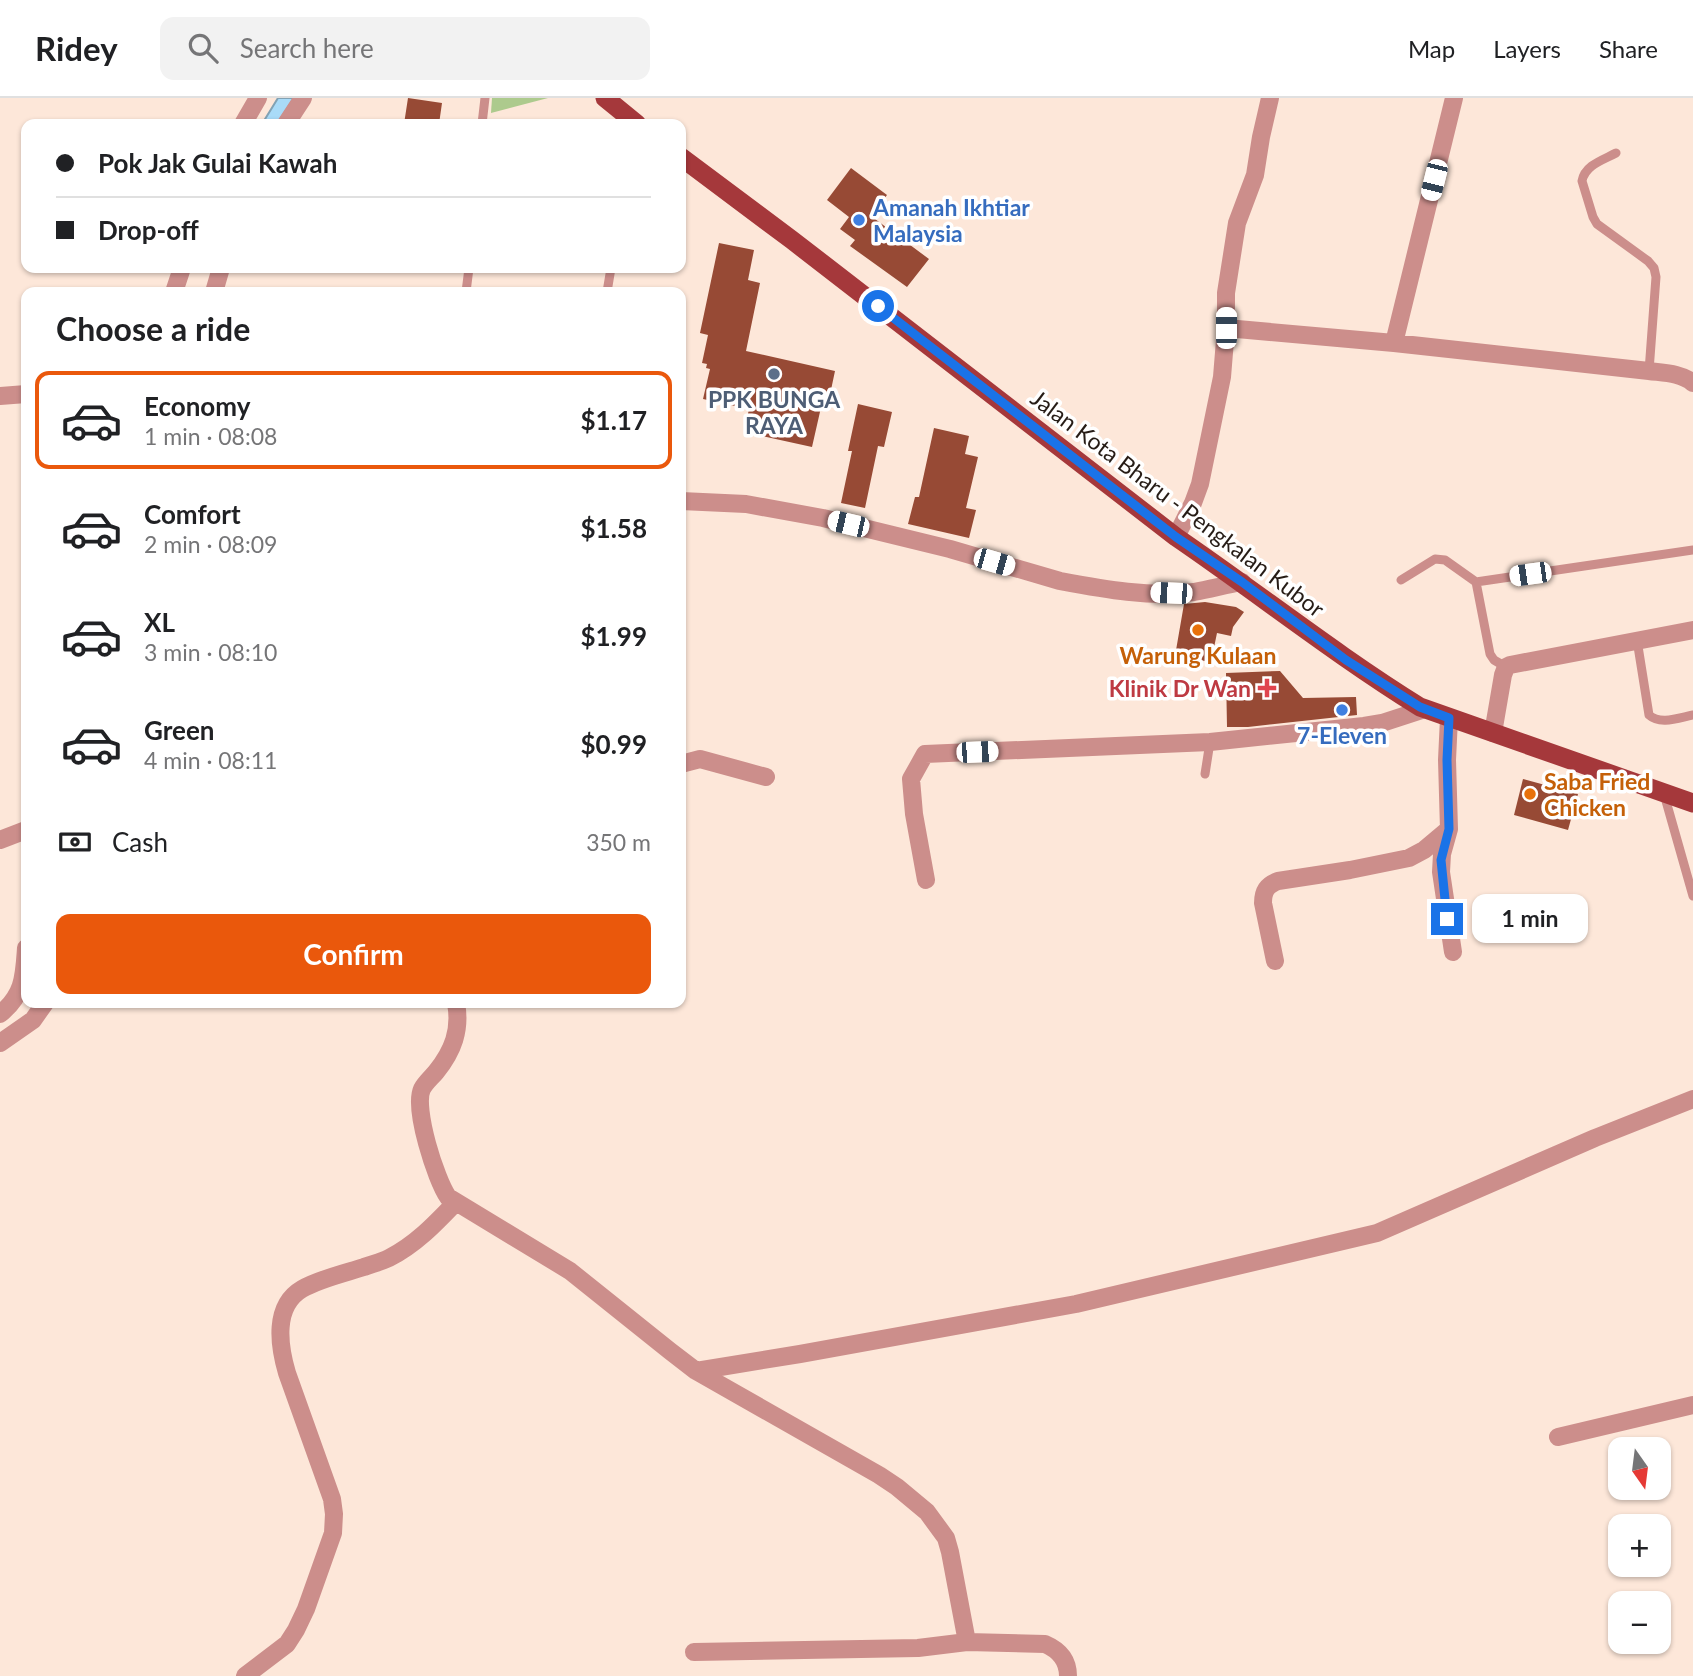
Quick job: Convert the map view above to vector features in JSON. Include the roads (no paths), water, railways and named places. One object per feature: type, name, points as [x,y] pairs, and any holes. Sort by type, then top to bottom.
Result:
[{"type":"main road","points":[[605,98],[631,119]]},
{"type":"main road","name":"Jalan Kota Bharu - Pengkalan Kubor","points":[[686,161],[1176,537],[1382,684],[1425,709],[1693,803]]},
{"type":"street","points":[[246,119],[258,98]]},
{"type":"street","points":[[289,119],[303,98]]},
{"type":"street","points":[[1176,537],[1200,484],[1222,377],[1228,270],[1237,223],[1255,175],[1270,98]]},
{"type":"street","points":[[1394,342],[1454,98]]},
{"type":"street","points":[[1226,328],[1394,342],[1675,375],[1693,383]]},
{"type":"street","points":[[0,396],[21,394]]},
{"type":"street","points":[[686,501],[746,504],[823,518],[1079,584],[1137,592],[1171,593],[1193,592],[1242,582]]},
{"type":"street","points":[[1493,733],[1506,667],[1693,630]]},
{"type":"street","points":[[926,880],[914,814],[911,779],[925,754],[1210,742],[1364,726],[1425,709]]},
{"type":"street","points":[[1449,718],[1449,829],[1442,854],[1441,872],[1453,952]]},
{"type":"street","points":[[686,763],[700,760],[766,777]]},
{"type":"street","points":[[1275,961],[1263,903],[1263,895],[1271,884],[1409,858],[1424,850],[1449,829]]},
{"type":"street","points":[[0,840],[21,832]]},
{"type":"street","points":[[0,1014],[11,1005],[21,988]]},
{"type":"street","points":[[0,1042],[33,1020],[42,1008]]},
{"type":"street","points":[[457,1008],[454,1046],[425,1085],[420,1097],[424,1129],[441,1186],[448,1197],[570,1270],[696,1371],[879,1475],[927,1512],[948,1545],[967,1642]]},
{"type":"street","points":[[696,1371],[1076,1304],[1377,1233],[1595,1138],[1693,1099]]},
{"type":"street","points":[[245,1676],[287,1644],[296,1630],[333,1532],[332,1499],[282,1355],[280,1330],[285,1308],[301,1289],[387,1259],[408,1247],[423,1237],[456,1202]]},
{"type":"street","points":[[1558,1437],[1693,1405]]},
{"type":"street","points":[[694,1652],[918,1648],[967,1642],[1045,1644],[1062,1656],[1068,1676]]},
{"type":"lane","points":[[483,119],[485,98]]},
{"type":"lane","points":[[1616,153],[1587,170],[1582,181],[1597,224],[1654,268],[1656,277],[1649,372]]},
{"type":"lane","points":[[1401,580],[1435,559],[1445,561],[1476,582],[1693,550]]},
{"type":"lane","points":[[1476,582],[1490,653],[1494,660],[1506,667]]},
{"type":"lane","points":[[1637,640],[1648,715],[1661,720],[1693,715]]},
{"type":"lane","points":[[1205,774],[1210,742]]},
{"type":"lane","points":[[1664,793],[1693,896]]},
{"type":"water","points":[[278,98],[294,98],[280,119],[265,119]]},
{"type":"place","name":"Amanah Ikhtiar Malaysia","points":[[859,220]]},
{"type":"place","name":"PPK BUNGA RAYA","points":[[774,374]]},
{"type":"place","name":"Warung Kulaan","points":[[1198,630]]},
{"type":"place","name":"Klinik Dr Wan","points":[[1267,688]]},
{"type":"place","name":"7-Eleven","points":[[1342,710]]},
{"type":"place","name":"Saba Fried Chicken","points":[[1530,794]]}]
